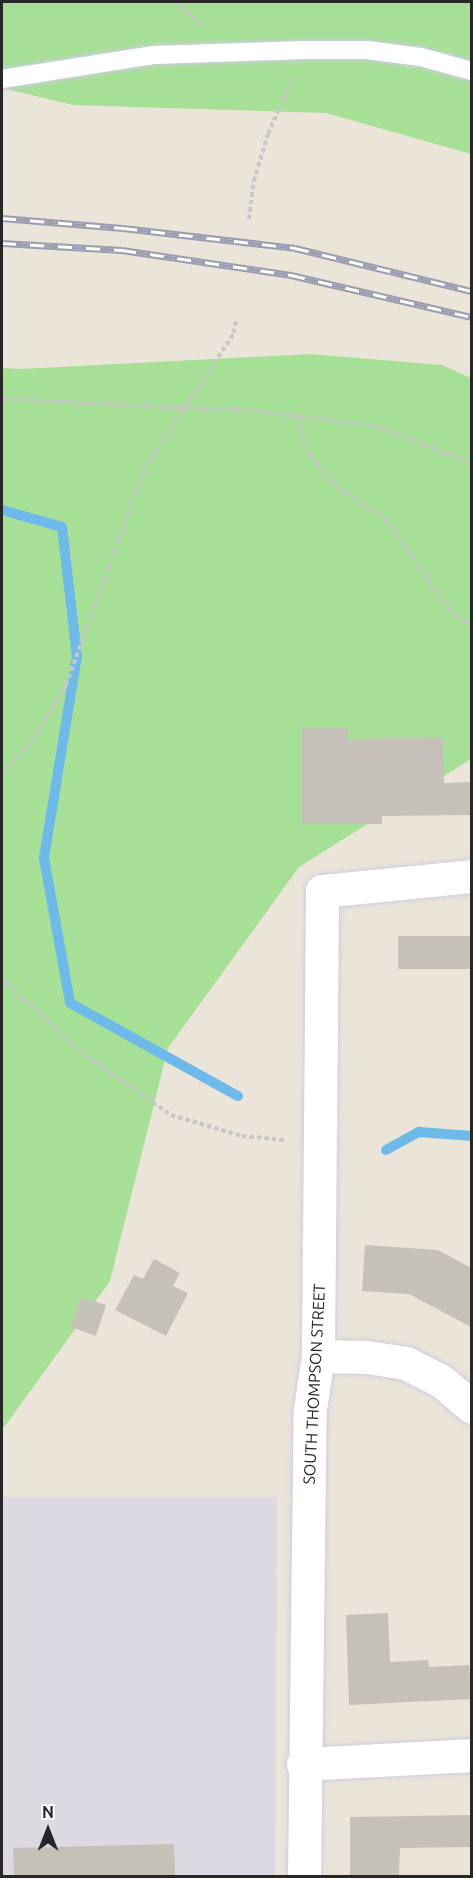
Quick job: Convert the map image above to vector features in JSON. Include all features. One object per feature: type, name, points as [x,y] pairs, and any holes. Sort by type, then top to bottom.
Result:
[{"type":"street","name":"SOUTH THOMPSON STREET","points":[[304,1876],[303,1764],[310,1409],[318,1356],[322,891],[471,876]]},
{"type":"street","points":[[318,1356],[366,1357],[406,1363],[440,1380],[471,1407]]},
{"type":"street","points":[[303,1764],[471,1755]]},
{"type":"lane","points":[[2,79],[154,55],[304,50],[367,50],[421,57],[471,71]]},
{"type":"path","points":[[249,219],[254,181],[268,134],[304,50]]},
{"type":"path","points":[[2,774],[32,741],[66,685],[144,470],[234,333],[236,318]]},
{"type":"path","points":[[2,399],[255,411],[375,426],[471,463]]},
{"type":"path","points":[[296,416],[310,456],[334,484],[386,520],[451,612],[471,626]]},
{"type":"path","points":[[2,979],[85,1055],[171,1114],[242,1136],[274,1140],[320,1140]]},
{"type":"shaded area","points":[[2,1497],[277,1497],[275,1876],[2,1876]]},
{"type":"green space","points":[[2,2],[471,2],[471,154],[326,113],[73,105],[2,88]]},
{"type":"green space","points":[[310,354],[442,365],[471,378],[471,759],[299,867],[168,1048],[110,1281],[2,1430],[2,368],[21,369]]},
{"type":"building","points":[[302,727],[348,727],[347,739],[443,737],[444,783],[471,782],[471,815],[382,816],[382,824],[302,824]]},
{"type":"building","points":[[398,936],[471,936],[471,969],[398,969]]},
{"type":"building","points":[[365,1245],[438,1250],[471,1268],[471,1327],[409,1294],[362,1291]]},
{"type":"building","points":[[154,1259],[180,1273],[173,1286],[188,1293],[166,1336],[115,1310],[134,1275],[143,1279]]},
{"type":"building","points":[[81,1297],[106,1305],[96,1336],[71,1327]]},
{"type":"building","points":[[388,1613],[390,1662],[428,1660],[429,1667],[469,1665],[471,1699],[349,1705],[346,1615]]},
{"type":"building","points":[[471,1815],[471,1847],[400,1848],[399,1876],[350,1876],[350,1817]]},
{"type":"building","points":[[174,1844],[175,1876],[14,1876],[13,1848]]},
{"type":"waterway","points":[[2,510],[62,527],[77,656],[44,858],[70,1003],[238,1096]]},
{"type":"waterway","points":[[386,1150],[419,1132],[472,1136]]},
{"type":"railway","points":[[2,218],[123,228],[295,248],[472,291]]},
{"type":"railway","points":[[2,243],[122,250],[291,275],[472,317]]}]
